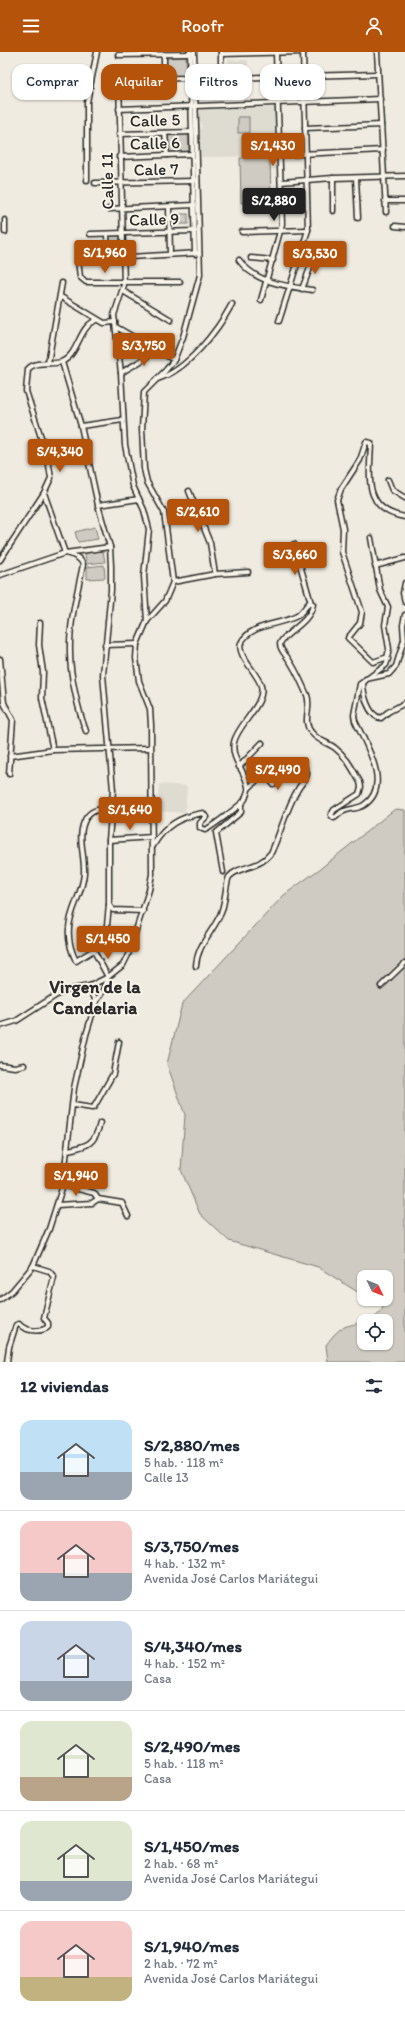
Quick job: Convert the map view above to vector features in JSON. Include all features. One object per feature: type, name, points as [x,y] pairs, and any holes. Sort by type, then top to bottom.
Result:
[{"type":"street","points":[[87,180],[87,102],[97,52]]},
{"type":"street","points":[[221,64],[221,53],[276,54],[303,52],[304,64]]},
{"type":"street","points":[[377,52],[386,212]]},
{"type":"street","points":[[118,56],[191,53],[192,64]]},
{"type":"street","points":[[164,54],[164,64]]},
{"type":"street","points":[[276,54],[276,64]]},
{"type":"street","points":[[325,75],[378,74]]},
{"type":"street","points":[[119,109],[380,99]]},
{"type":"street","name":"Calle 11","points":[[115,322],[114,315],[123,291],[124,281],[121,233],[119,100]]},
{"type":"street","points":[[193,100],[197,254]]},
{"type":"street","points":[[261,300],[282,230],[278,100]]},
{"type":"street","points":[[279,321],[308,230],[304,102]]},
{"type":"street","points":[[0,1026],[12,1024],[62,992],[90,986],[108,977],[123,964],[128,955],[143,911],[152,874],[150,708],[137,670],[137,644],[147,621],[166,601],[174,582],[164,512],[147,482],[144,469],[142,414],[144,392],[174,360],[183,337],[200,275],[195,231],[192,154],[193,106]]},
{"type":"street","points":[[305,128],[381,125]]},
{"type":"street","points":[[165,132],[167,155]]},
{"type":"street","name":"Calle 5","points":[[119,134],[192,132]]},
{"type":"street","points":[[280,155],[383,150]]},
{"type":"street","name":"Calle 6","points":[[119,157],[192,154]]},
{"type":"street","points":[[281,182],[333,178],[405,176]]},
{"type":"street","points":[[333,178],[333,211]]},
{"type":"street","points":[[356,178],[358,218]]},
{"type":"street","name":"Cale 7","points":[[95,183],[194,181]]},
{"type":"street","points":[[385,201],[405,201]]},
{"type":"street","points":[[169,206],[170,254]]},
{"type":"street","points":[[109,209],[194,206]]},
{"type":"street","points":[[5,220],[5,232]]},
{"type":"street","points":[[395,226],[405,227]]},
{"type":"street","points":[[242,232],[282,230],[298,232],[308,230]]},
{"type":"street","name":"Calle 9","points":[[90,234],[195,231]]},
{"type":"street","points":[[107,234],[108,258]]},
{"type":"street","points":[[180,282],[86,282],[80,277],[78,260],[170,254],[197,254]]},
{"type":"street","points":[[302,289],[315,255]]},
{"type":"street","points":[[251,258],[273,260]]},
{"type":"street","points":[[239,260],[252,274],[266,280],[312,290]]},
{"type":"street","points":[[48,363],[61,297],[62,283]]},
{"type":"street","points":[[123,291],[171,320]]},
{"type":"street","points":[[61,297],[104,323],[115,322],[122,373],[123,420],[129,469],[133,486],[149,529],[144,576],[147,621]]},
{"type":"street","points":[[156,379],[163,377],[191,358],[221,324],[232,304]]},
{"type":"street","points":[[0,560],[44,494],[52,478],[48,459],[26,391],[28,369],[30,366],[62,362],[75,350],[89,324],[98,320]]},
{"type":"street","points":[[116,327],[174,360]]},
{"type":"street","points":[[122,373],[136,362],[147,357],[154,349]]},
{"type":"street","points":[[62,362],[81,426],[98,505],[110,547],[111,590],[105,645],[104,701],[113,790],[110,807],[109,906],[100,946],[78,961],[75,959],[69,937],[69,922],[79,899],[83,880],[82,830],[86,818],[92,812],[110,807]]},
{"type":"street","points":[[81,426],[123,420]]},
{"type":"street","points":[[387,658],[373,662],[348,638],[360,623],[362,612],[342,552],[343,529],[337,500],[341,488],[360,460],[366,442],[371,443],[368,477],[378,504],[388,513],[405,517]]},
{"type":"street","points":[[48,459],[87,452]]},
{"type":"street","points":[[388,480],[392,490],[405,498]]},
{"type":"street","points":[[189,491],[210,543],[215,574]]},
{"type":"street","points":[[44,494],[65,553]]},
{"type":"street","points":[[98,505],[139,499]]},
{"type":"street","points":[[294,544],[313,607],[299,626],[283,638],[280,643],[281,648],[293,664],[307,696],[308,710],[306,718],[308,727],[312,734],[334,748],[344,757],[361,785],[361,790],[357,796],[334,810],[332,815],[334,818],[344,811],[359,808],[365,804],[374,795],[376,790],[376,768],[355,721],[354,715],[360,684],[386,665],[389,648],[385,625],[388,607],[380,590],[371,538]]},
{"type":"street","points":[[0,575],[65,553],[110,547]]},
{"type":"street","points":[[65,553],[77,557],[83,565],[74,604],[70,651],[78,706],[86,731]]},
{"type":"street","points":[[376,566],[405,558]]},
{"type":"street","points":[[174,582],[215,574],[248,572]]},
{"type":"street","points":[[405,583],[403,590],[405,602]]},
{"type":"street","points":[[249,788],[239,767],[233,748],[235,736],[257,703],[261,689],[259,680],[241,652],[240,645],[251,631],[296,616],[311,603]]},
{"type":"street","points":[[365,680],[389,674],[396,666],[404,640],[403,625],[405,615]]},
{"type":"street","points":[[40,623],[39,639],[43,672],[42,698],[52,750]]},
{"type":"street","points":[[105,645],[137,644]]},
{"type":"street","points":[[0,659],[4,703],[13,720],[9,774]]},
{"type":"street","points":[[365,680],[363,687],[366,700],[377,717],[381,718],[388,712],[405,703]]},
{"type":"street","points":[[239,767],[262,743]]},
{"type":"street","points":[[10,756],[52,750],[150,748]]},
{"type":"street","points":[[152,846],[160,833],[179,820],[203,813],[206,817],[200,823],[200,828],[205,830],[241,805],[245,801],[249,788],[263,774],[266,775],[273,784],[276,783],[276,774],[273,766],[275,763],[296,769],[300,775],[305,768],[307,770],[307,775],[292,801],[271,853],[266,860],[255,866],[236,872],[229,878],[227,883],[226,900],[221,914],[196,955],[196,966]]},
{"type":"street","points":[[223,872],[216,833],[241,812],[241,805]]},
{"type":"street","points":[[109,840],[152,837]]},
{"type":"street","points":[[109,906],[113,910],[143,911]]},
{"type":"street","points":[[0,1300],[12,1291],[33,1266],[57,1205],[63,1185],[74,1088],[86,1035],[96,1002],[104,990],[108,977],[94,951]]},
{"type":"street","points":[[381,986],[405,963]]},
{"type":"street","points":[[90,986],[96,1002]]},
{"type":"street","points":[[73,1105],[94,1107],[113,1074],[119,1042]]},
{"type":"street","points":[[0,1065],[15,1067],[24,1065]]},
{"type":"street","points":[[68,1150],[88,1145],[97,1136],[100,1123]]},
{"type":"street","points":[[63,1185],[94,1193],[98,1199]]},
{"type":"street","points":[[57,1205],[92,1203],[98,1199],[120,1201],[126,1209],[128,1216]]},
{"type":"street","points":[[8,1362],[9,1348],[16,1325],[19,1324],[27,1330],[42,1330],[48,1327],[48,1323],[44,1318],[54,1277],[49,1272],[33,1266]]},
{"type":"shaded area","points":[[186,57],[185,77],[177,77],[177,64],[165,64],[165,58]]},
{"type":"shaded area","points":[[228,60],[248,60],[248,64],[228,64]]},
{"type":"shaded area","points":[[276,108],[277,156],[201,157],[200,129],[202,127],[199,120],[200,109]]},
{"type":"shaded area","points":[[238,117],[249,117],[249,133],[238,133]]},
{"type":"shaded area","points":[[188,134],[189,152],[168,153],[168,135]]},
{"type":"shaded area","points":[[270,157],[271,202],[241,203],[240,158]]},
{"type":"shaded area","points":[[172,214],[188,214],[188,224],[172,224]]},
{"type":"shaded area","points":[[109,236],[120,236],[121,255],[110,256]]},
{"type":"shaded area","points":[[95,527],[98,539],[78,542],[75,532]]},
{"type":"shaded area","points":[[103,551],[105,562],[86,564],[85,553]]},
{"type":"shaded area","points":[[104,565],[105,578],[87,579],[87,567]]},
{"type":"shaded area","points":[[159,784],[187,786],[185,813],[157,811]]},
{"type":"shaded area","points":[[395,809],[405,810],[405,1362],[328,1362],[326,1345],[342,1328],[357,1324],[357,1350],[393,1350],[393,1314],[378,1314],[383,1306],[393,1306],[393,1270],[357,1270],[357,1292],[318,1267],[229,1241],[200,1214],[181,1170],[185,1115],[167,1064],[182,1004],[284,895],[321,868]]},
{"type":"district","name":"Virgen de la Candelaria","points":[[95,997]]}]
